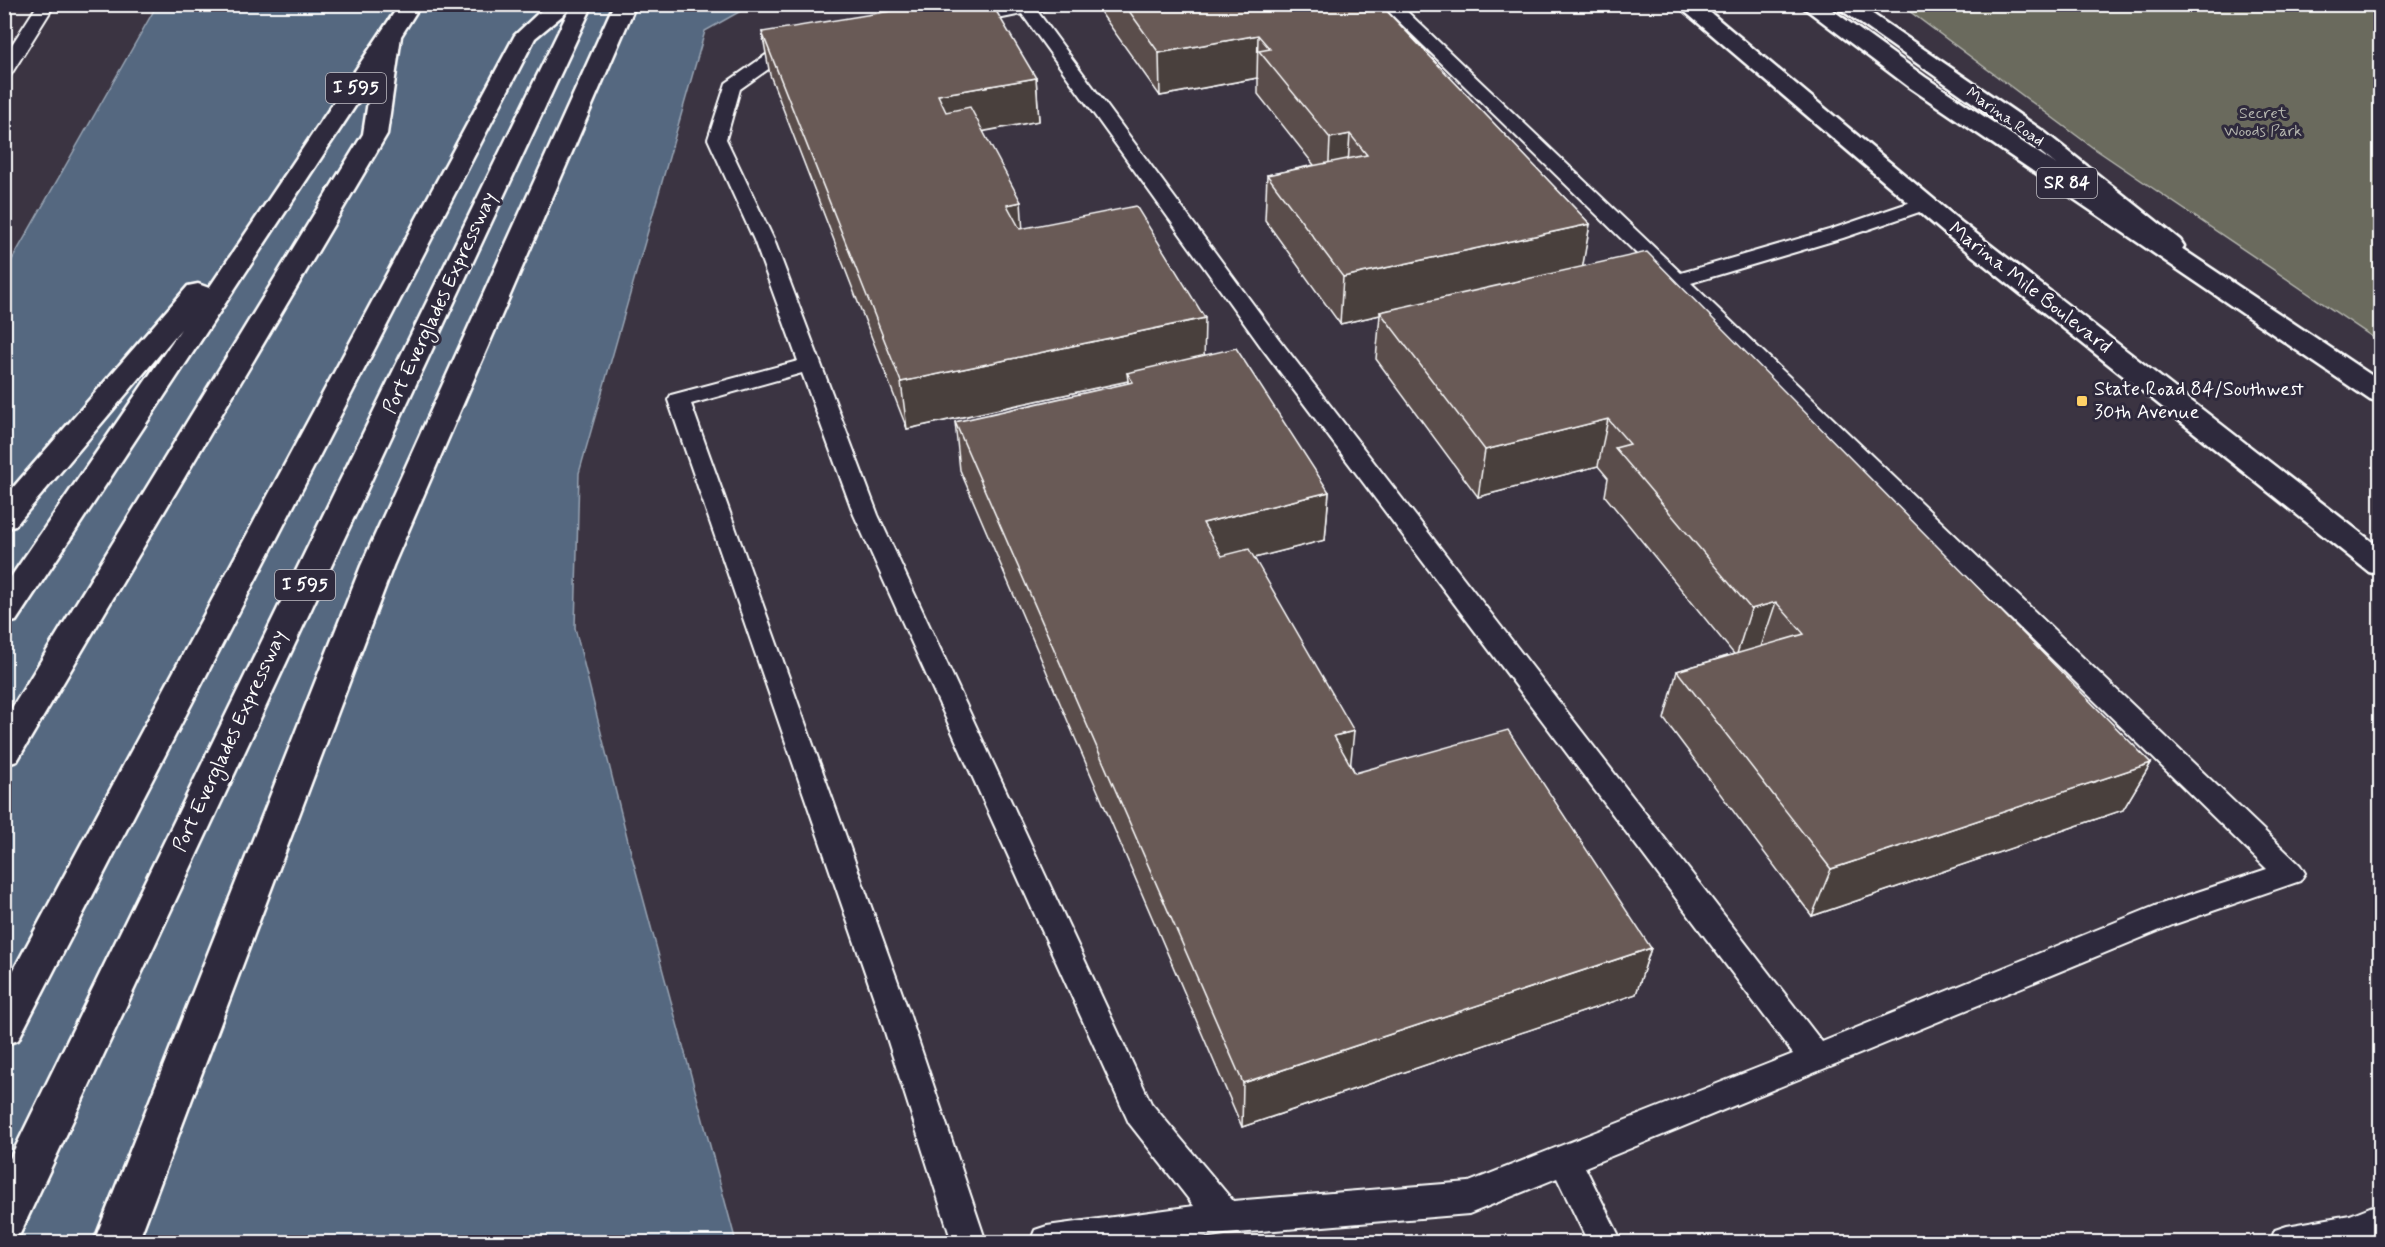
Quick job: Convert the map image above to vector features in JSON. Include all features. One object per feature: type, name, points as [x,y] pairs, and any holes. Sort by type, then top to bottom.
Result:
[{"type":"main road","name":"I 595","points":[[4,613],[301,172],[411,4]]},
{"type":"main road","points":[[4,1028],[526,35],[562,4]]},
{"type":"main road","name":"Port Everglades Expressway","points":[[4,1219],[582,4]]},
{"type":"main road","points":[[116,1242],[378,567],[625,4]]},
{"type":"main road","name":"Marina Mile Boulevard","points":[[1686,4],[1924,204],[2380,564]]},
{"type":"main road","name":"SR 84","points":[[1809,4],[1917,82],[2380,394]]},
{"type":"main road","name":"Marina Road","points":[[1843,4],[2035,136],[2217,283]]},
{"type":"main road","points":[[4,752],[375,134],[390,35]]},
{"type":"main road","points":[[4,519],[301,172]]},
{"type":"lane","points":[[4,72],[47,4]]},
{"type":"lane","points":[[1047,1242],[1225,1218],[1469,1198],[1816,1059],[2165,915],[2290,873],[1389,4]]},
{"type":"lane","points":[[945,24],[1036,6],[1270,343],[1816,1059]]},
{"type":"lane","points":[[823,46],[779,54],[732,87],[717,139],[764,240],[866,515],[1140,1113],[1225,1218]]},
{"type":"lane","points":[[1677,281],[1836,234],[1924,204]]},
{"type":"lane","points":[[810,364],[679,400],[892,1007],[969,1242]]},
{"type":"lane","points":[[1564,1159],[1605,1242]]},
{"type":"lane","points":[[2287,1242],[2364,1231]]},
{"type":"green space","name":"Secret Woods Park","points":[[1901,5],[2380,5],[2380,342],[2092,147]]},
{"type":"water","points":[[157,5],[761,5],[746,8],[705,31],[579,473],[575,628],[631,853],[736,1242],[5,1242],[5,272]]},
{"type":"building","points":[[934,4],[992,4],[1036,78],[938,95],[946,112],[970,107],[1021,202],[1007,205],[1020,229],[1136,206],[1205,318],[901,382],[762,32]]},
{"type":"building","points":[[1124,4],[1380,4],[1590,224],[1343,277],[1267,175],[1367,155],[1350,134],[1330,138],[1259,51],[1270,49],[1258,35],[1159,53]]},
{"type":"building","points":[[1647,252],[2151,763],[1831,869],[1677,671],[1804,634],[1776,602],[1751,609],[1615,448],[1630,444],[1608,419],[1485,450],[1380,312]]},
{"type":"building","points":[[1236,348],[1329,492],[1203,523],[1222,556],[1249,549],[1354,731],[1334,736],[1355,773],[1508,730],[1651,948],[1243,1083],[955,422],[1133,382],[1127,373]]},
{"type":"place","name":"State Road 84/Southwest 30th Avenue","points":[[2082,401]]}]
